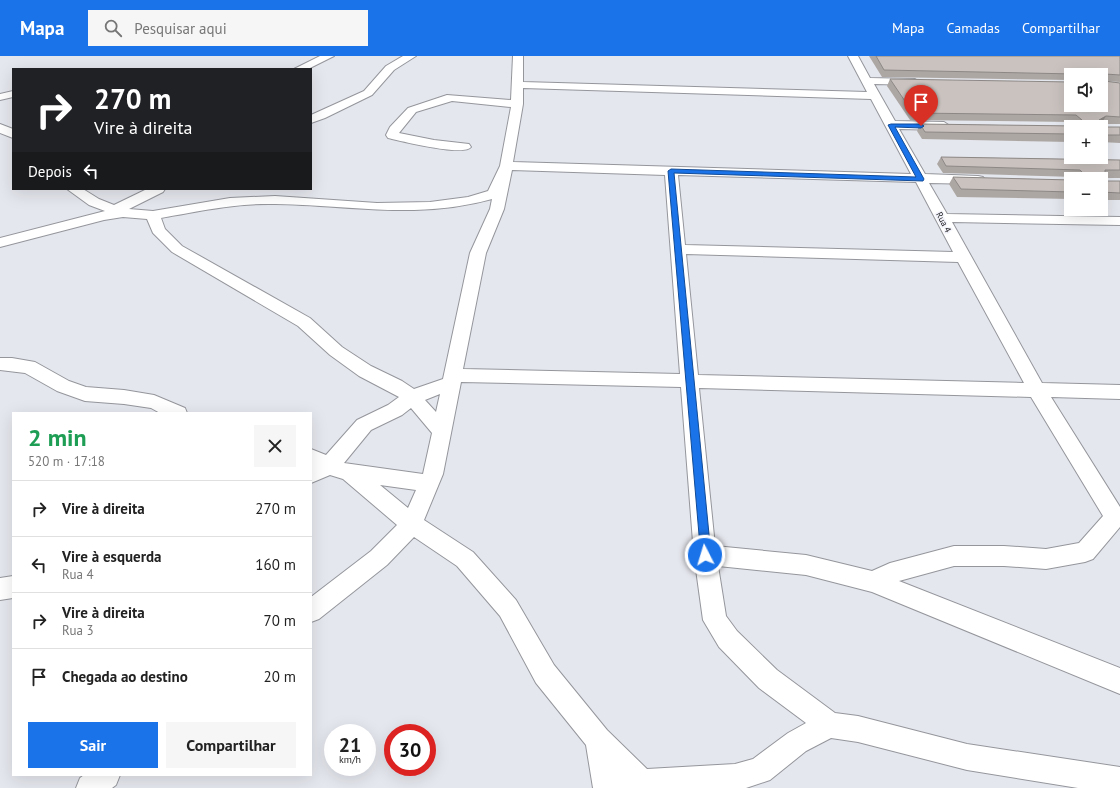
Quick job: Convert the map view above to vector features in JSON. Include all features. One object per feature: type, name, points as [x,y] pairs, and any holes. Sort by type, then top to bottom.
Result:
[{"type":"street","points":[[301,68],[329,56]]},
{"type":"street","points":[[312,119],[321,116],[368,92],[377,84],[390,68],[411,56]]},
{"type":"street","points":[[312,610],[379,558],[412,524],[430,483],[453,379],[478,253],[497,209],[506,166],[517,104],[518,56]]},
{"type":"street","name":"Rua 4","points":[[852,56],[1036,389],[1118,517]]},
{"type":"street","points":[[867,81],[930,82]]},
{"type":"street","points":[[518,85],[875,96]]},
{"type":"street","points":[[0,97],[12,94]]},
{"type":"street","points":[[465,148],[434,144],[392,134],[412,110],[440,102],[451,97],[517,104]]},
{"type":"street","points":[[891,125],[954,126]]},
{"type":"street","points":[[0,128],[12,134]]},
{"type":"street","points":[[506,166],[992,181]]},
{"type":"street","points":[[76,190],[94,202],[120,212],[153,215],[230,202],[275,200],[377,207],[430,206],[469,201],[494,194],[506,166]]},
{"type":"street","points":[[671,171],[705,555],[715,620],[728,639],[768,679],[830,725],[858,729],[967,757],[1107,782]]},
{"type":"street","points":[[0,243],[120,212],[156,190]]},
{"type":"street","points":[[153,215],[158,230],[177,249],[304,322],[336,351],[359,367],[396,386],[412,397],[441,430]]},
{"type":"street","points":[[942,218],[1120,221]]},
{"type":"street","points":[[679,249],[963,257]]},
{"type":"street","points":[[0,364],[12,364],[29,367],[63,386],[85,394],[124,397],[154,402],[176,412]]},
{"type":"street","points":[[312,456],[355,434],[364,426],[395,410],[412,397],[453,379],[690,380],[1120,392]]},
{"type":"street","points":[[312,474],[329,466],[348,446],[355,434]]},
{"type":"street","points":[[312,457],[329,466],[350,473],[430,483]]},
{"type":"street","points":[[350,473],[412,524],[465,559],[503,603],[545,674],[635,786],[735,778],[760,770],[797,742],[830,725]]},
{"type":"street","points":[[874,582],[890,573],[954,556],[1004,556],[1046,559],[1085,552],[1118,517]]},
{"type":"street","points":[[705,555],[806,565],[831,570],[874,582],[1120,681]]},
{"type":"street","points":[[0,589],[12,587]]},
{"type":"street","points":[[598,739],[607,788]]},
{"type":"street","points":[[90,788],[105,776]]},
{"type":"building","points":[[876,56],[1120,56],[1120,75],[1108,74],[1108,68],[1064,68],[1064,74],[884,70]]},
{"type":"building","points":[[890,79],[1064,82],[1064,112],[1108,112],[1108,82],[1120,83],[1120,117],[1106,116],[1099,120],[1082,120],[1076,115],[913,113]]},
{"type":"building","points":[[920,124],[1064,126],[1064,134],[925,132]]},
{"type":"building","points":[[1108,127],[1120,127],[1120,135],[1108,135]]},
{"type":"building","points":[[941,157],[1064,159],[1064,164],[1108,164],[1108,160],[1120,160],[1120,170],[1105,170],[1105,172],[946,166]]},
{"type":"building","points":[[953,177],[1064,180],[1064,192],[961,189]]},
{"type":"building","points":[[1108,181],[1120,181],[1120,193],[1108,192]]},
{"type":"route","points":[[705,555],[671,171],[920,179],[891,125],[921,126]]}]
